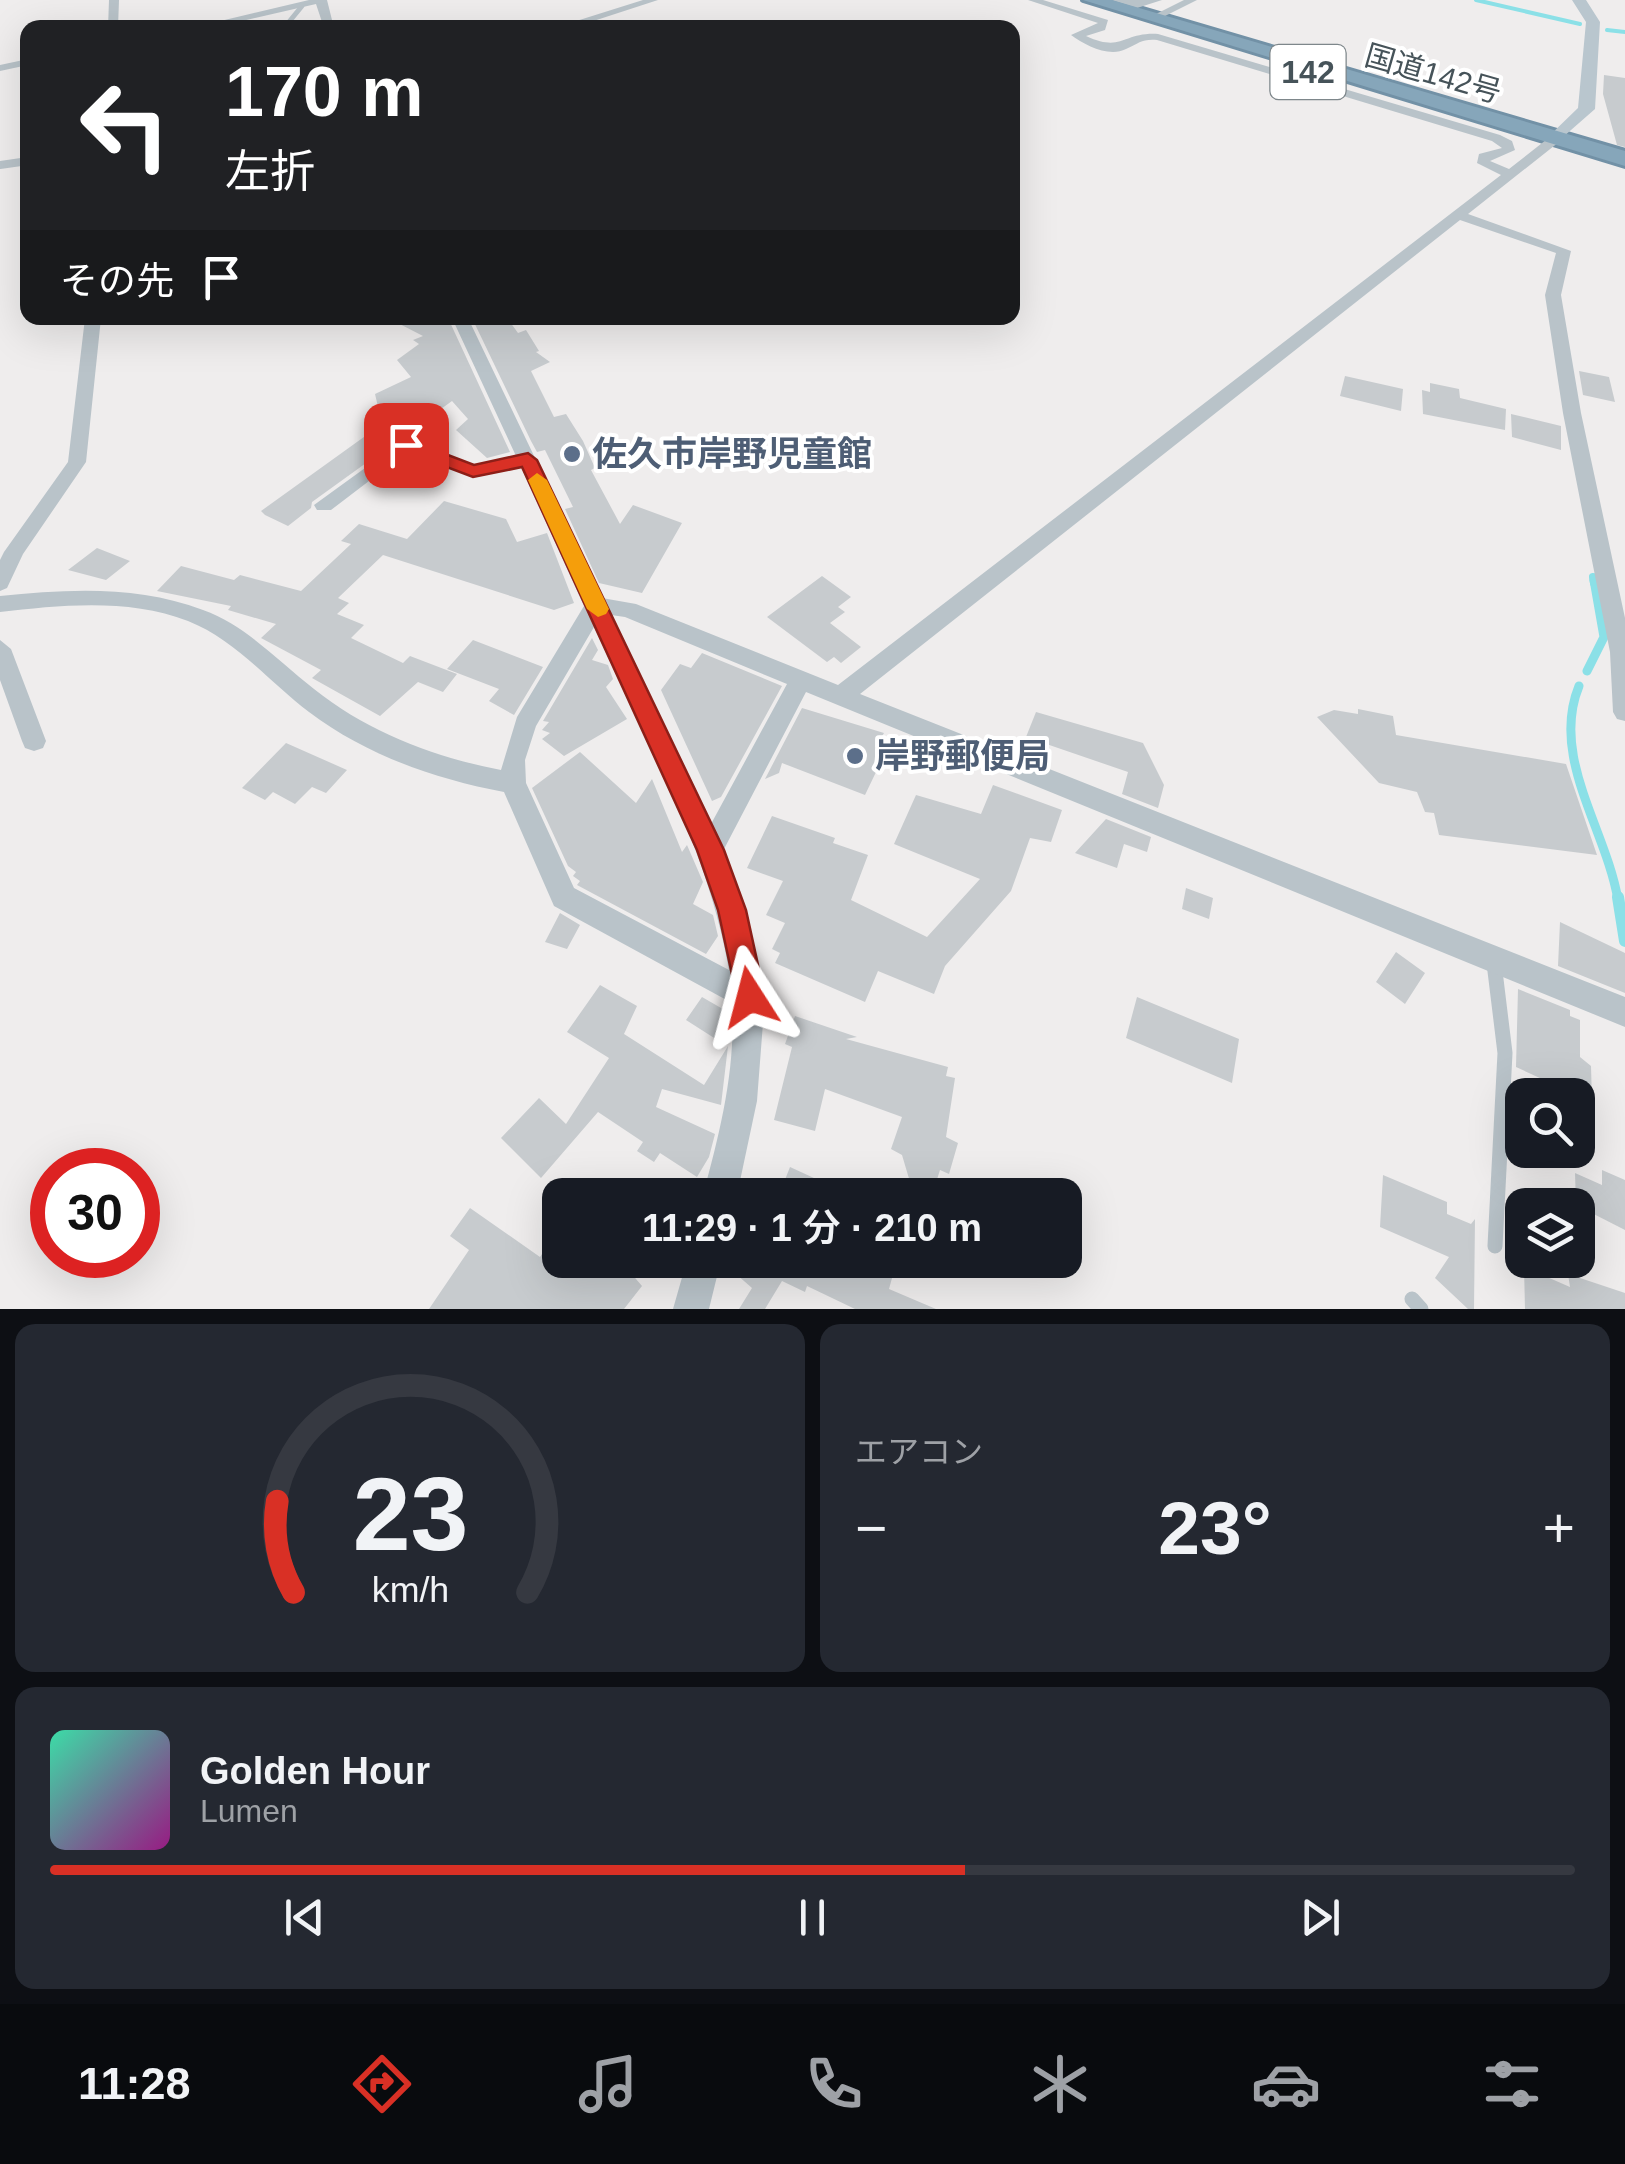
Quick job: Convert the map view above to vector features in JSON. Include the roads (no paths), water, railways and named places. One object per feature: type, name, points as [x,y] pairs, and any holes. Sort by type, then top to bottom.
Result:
[{"type":"highway","name":"国道142号","points":[[1064,0],[1514,131],[1555,139]]},
{"type":"highway","name":"国道142号","points":[[1092,0],[1155,9],[1625,159]]},
{"type":"street","points":[[235,20],[321,0]]},
{"type":"street","points":[[586,20],[653,0]]},
{"type":"street","points":[[1033,0],[1104,22],[1101,28],[1076,35],[1101,47],[1122,48],[1137,36],[1158,37],[1496,138],[1508,144],[1508,150],[1484,157],[1483,163],[1510,174]]},
{"type":"street","points":[[1116,0],[1155,9],[1192,0]]},
{"type":"street","points":[[842,694],[1555,139],[1586,109],[1594,29],[1591,16],[1579,0]]},
{"type":"street","points":[[1458,215],[1564,251],[1553,295],[1572,413],[1621,652],[1625,712]]},
{"type":"street","points":[[0,583],[14,552],[77,462],[92,325]]},
{"type":"street","points":[[463,325],[710,850],[732,910],[750,997],[746,1073],[724,1178]]},
{"type":"street","points":[[324,505],[406,445],[473,471],[528,460]]},
{"type":"street","points":[[0,604],[84,597],[134,600],[200,617],[251,646],[318,707],[386,744],[459,774],[513,783]]},
{"type":"street","points":[[596,605],[628,610],[842,694],[1625,1012]]},
{"type":"street","points":[[596,605],[525,724],[513,760],[513,783],[564,897],[750,997]]},
{"type":"street","points":[[0,650],[34,741]]},
{"type":"street","points":[[710,850],[801,678]]},
{"type":"street","points":[[691,1309],[699,1278]]},
{"type":"lane","points":[[291,20],[302,6]]},
{"type":"lane","points":[[1494,958],[1505,1053],[1495,1246]]},
{"type":"waterway","points":[[1476,0],[1580,24]]},
{"type":"waterway","points":[[1607,30],[1625,32]]},
{"type":"waterway","points":[[1593,577],[1594,583]]},
{"type":"waterway","points":[[1587,671],[1604,637],[1594,580]]},
{"type":"waterway","points":[[1579,686],[1572,713],[1575,766],[1618,900]]},
{"type":"waterway","points":[[1618,897],[1625,941]]},
{"type":"place","name":"佐久市岸野児童館","points":[[572,454]]},
{"type":"place","name":"岸野郵便局","points":[[855,756]]}]
